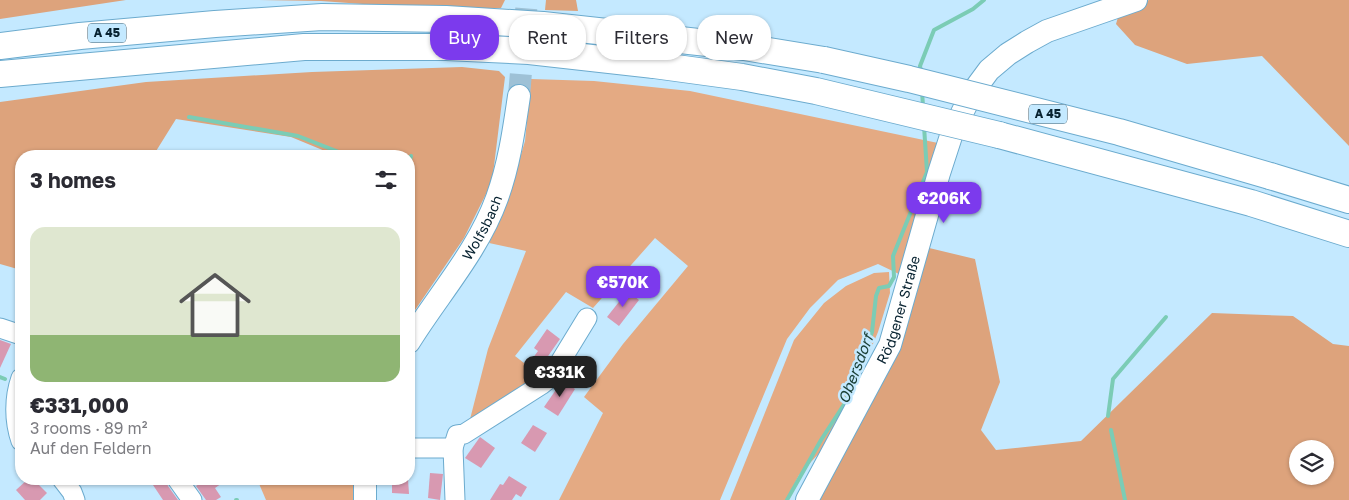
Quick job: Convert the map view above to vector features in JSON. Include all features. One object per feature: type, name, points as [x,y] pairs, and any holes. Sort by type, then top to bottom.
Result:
[{"type":"highway","name":"A 45","points":[[0,46],[90,35],[322,17],[446,19],[543,26],[744,47],[824,60],[909,79],[1119,132],[1349,200]]},
{"type":"highway","name":"A 45","points":[[0,74],[304,47],[446,47],[528,51],[654,65],[742,77],[900,110],[1251,203],[1349,234]]},
{"type":"main road","name":"Rödgener Straße","points":[[807,500],[890,345],[942,165],[960,115],[972,93],[989,70],[1008,54],[1027,42],[1047,31],[1107,12],[1136,0]]},
{"type":"main road","name":"Wolfsbach","points":[[415,333],[451,282],[479,237],[497,198],[512,146],[519,96]]},
{"type":"main road","points":[[365,485],[365,500]]},
{"type":"street","points":[[455,500],[453,448],[457,435],[464,434],[488,419],[541,385],[551,376],[587,318]]},
{"type":"street","points":[[0,328],[15,333]]},
{"type":"street","points":[[12,433],[15,408]]},
{"type":"street","points":[[415,448],[453,448]]},
{"type":"street","points":[[67,485],[75,500]]},
{"type":"street","points":[[181,485],[192,500]]},
{"type":"shaded area","points":[[0,0],[126,0],[0,19]]},
{"type":"shaded area","points":[[259,0],[505,0],[501,8],[432,9],[321,1]]},
{"type":"shaded area","points":[[546,0],[576,0],[578,11],[545,10]]},
{"type":"shaded area","points":[[1149,0],[1349,0],[1349,146],[1262,56],[1187,64],[1135,45],[1116,24],[1119,14]]},
{"type":"shaded area","points":[[462,67],[499,71],[505,77],[492,182],[464,238],[415,310],[415,150],[322,150],[291,137],[176,119],[157,150],[15,150],[15,268],[0,264],[0,102],[146,82],[312,72]]},
{"type":"shaded area","points":[[531,79],[594,81],[690,91],[938,143],[901,275],[878,264],[838,280],[810,308],[787,339],[720,500],[559,500],[603,413],[584,397],[623,344],[688,266],[655,238],[593,308],[566,292],[515,356],[542,377],[468,427],[488,349],[526,251],[489,243],[506,206],[525,141]]},
{"type":"shaded area","points":[[925,247],[975,259],[1000,382],[981,430],[996,450],[1081,441],[1212,313],[1293,316],[1333,344],[1349,346],[1349,500],[816,500]]},
{"type":"shaded area","points":[[889,272],[890,293],[878,332],[833,438],[799,475],[786,500],[730,500],[794,340],[824,303],[846,286],[874,273]]},
{"type":"shaded area","points":[[260,485],[356,485],[356,500],[266,500]]},
{"type":"building","points":[[625,289],[639,300],[619,326],[607,317],[622,298],[619,296]]},
{"type":"building","points":[[547,329],[560,339],[539,369],[530,362],[538,351],[534,348]]},
{"type":"building","points":[[0,340],[11,344],[0,368]]},
{"type":"building","points":[[562,381],[575,389],[558,416],[544,407]]},
{"type":"building","points":[[533,425],[547,433],[535,452],[521,443]]},
{"type":"building","points":[[480,437],[495,448],[481,468],[465,458]]},
{"type":"building","points":[[430,473],[443,474],[440,500],[428,498]]},
{"type":"building","points":[[509,476],[527,487],[521,497],[516,494],[512,500],[490,500],[500,484],[503,485]]},
{"type":"building","points":[[21,485],[39,485],[47,493],[40,500],[25,500],[16,490]]},
{"type":"building","points":[[153,485],[168,485],[178,500],[163,500]]},
{"type":"building","points":[[219,485],[215,488],[221,497],[216,500],[206,500],[196,486]]},
{"type":"building","points":[[392,485],[408,485],[409,494],[392,493]]},
{"type":"waterway","name":"Obersdorf","points":[[921,71],[920,66],[934,30],[973,9],[984,0]]},
{"type":"waterway","name":"Obersdorf","points":[[922,91],[923,106]]},
{"type":"waterway","points":[[189,117],[298,136],[334,150]]},
{"type":"waterway","name":"Obersdorf","points":[[787,500],[821,440],[845,403],[872,332],[876,296],[879,288],[889,286],[894,277],[893,256],[927,172],[924,126]]},
{"type":"waterway","points":[[1108,416],[1113,379],[1166,317]]},
{"type":"waterway","points":[[0,377],[5,379]]},
{"type":"waterway","points":[[1111,430],[1125,500]]},
{"type":"tunnel","points":[[519,96],[527,0]]}]
